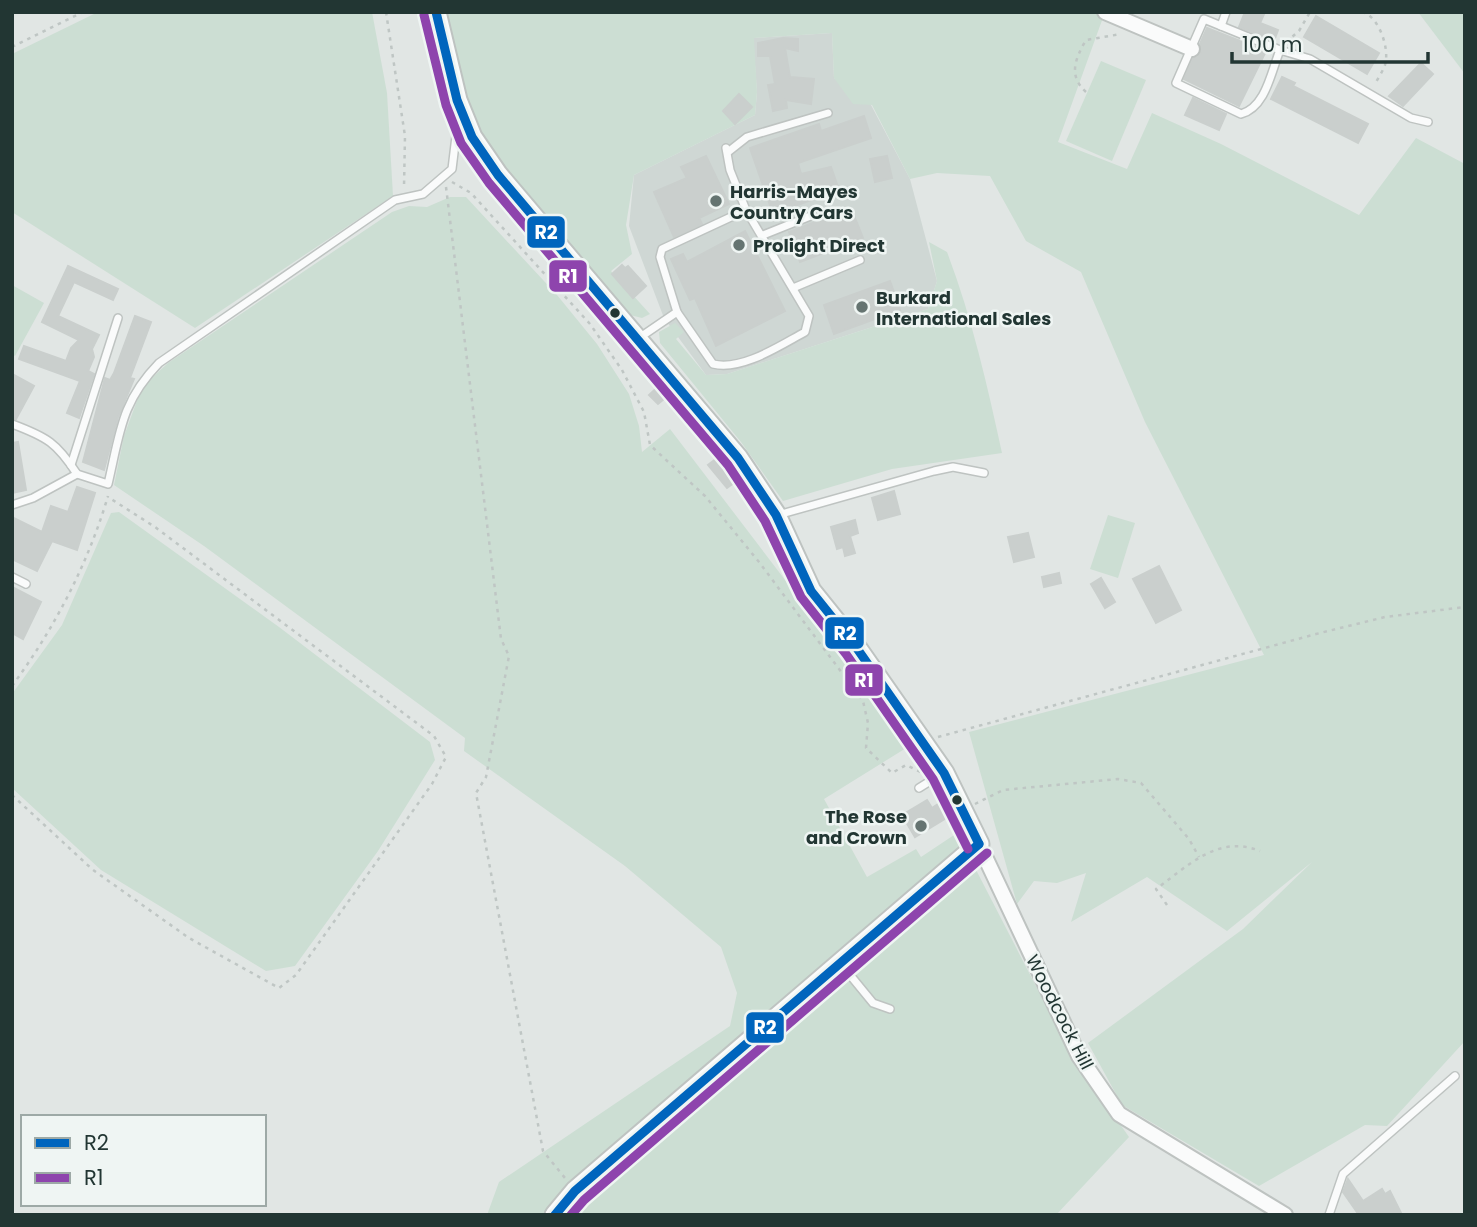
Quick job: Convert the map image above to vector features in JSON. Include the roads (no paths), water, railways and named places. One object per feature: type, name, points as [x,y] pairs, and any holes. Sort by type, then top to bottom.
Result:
[{"type":"street","points":[[436,12],[457,100],[472,137],[498,175],[639,338],[738,458],[776,516],[811,591],[856,647],[927,750],[939,775],[963,810],[979,844],[575,1191],[555,1215]]},
{"type":"street","points":[[1105,12],[1192,49]]},
{"type":"street","name":"Woodcock Hill","points":[[979,844],[1079,1056],[1119,1114],[1285,1215]]},
{"type":"lane","points":[[1221,26],[1226,12]]},
{"type":"lane","points":[[1280,50],[1261,100],[1256,107],[1241,114],[1176,83],[1203,19],[1310,59],[1411,118],[1428,122]]},
{"type":"lane","points":[[746,211],[662,249],[660,257],[677,313],[713,364],[727,367],[778,347],[804,332],[809,316],[746,211],[730,170],[727,150],[747,137],[828,113]]},
{"type":"lane","points":[[12,424],[45,436],[63,452],[77,474],[108,484],[128,403],[138,384],[159,363],[395,200],[423,194],[452,169],[457,128],[467,124]]},
{"type":"lane","points":[[763,236],[813,215]]},
{"type":"lane","points":[[793,288],[860,260]]},
{"type":"lane","points":[[639,338],[677,313]]},
{"type":"lane","points":[[71,465],[118,318]]},
{"type":"lane","points":[[776,516],[953,467],[984,473]]},
{"type":"lane","points":[[12,505],[33,498],[77,474]]},
{"type":"lane","points":[[12,577],[26,584]]},
{"type":"lane","points":[[919,788],[939,775]]},
{"type":"lane","points":[[841,964],[873,1003],[890,1009]]},
{"type":"lane","points":[[1329,1215],[1343,1174],[1455,1076]]},
{"type":"place","name":"Harris-Mayes Country Cars","points":[[716,201]]},
{"type":"place","name":"Prolight Direct","points":[[739,245]]},
{"type":"place","name":"Burkard International Sales","points":[[862,307]]},
{"type":"place","name":"The Rose and Crown","points":[[921,826]]}]
